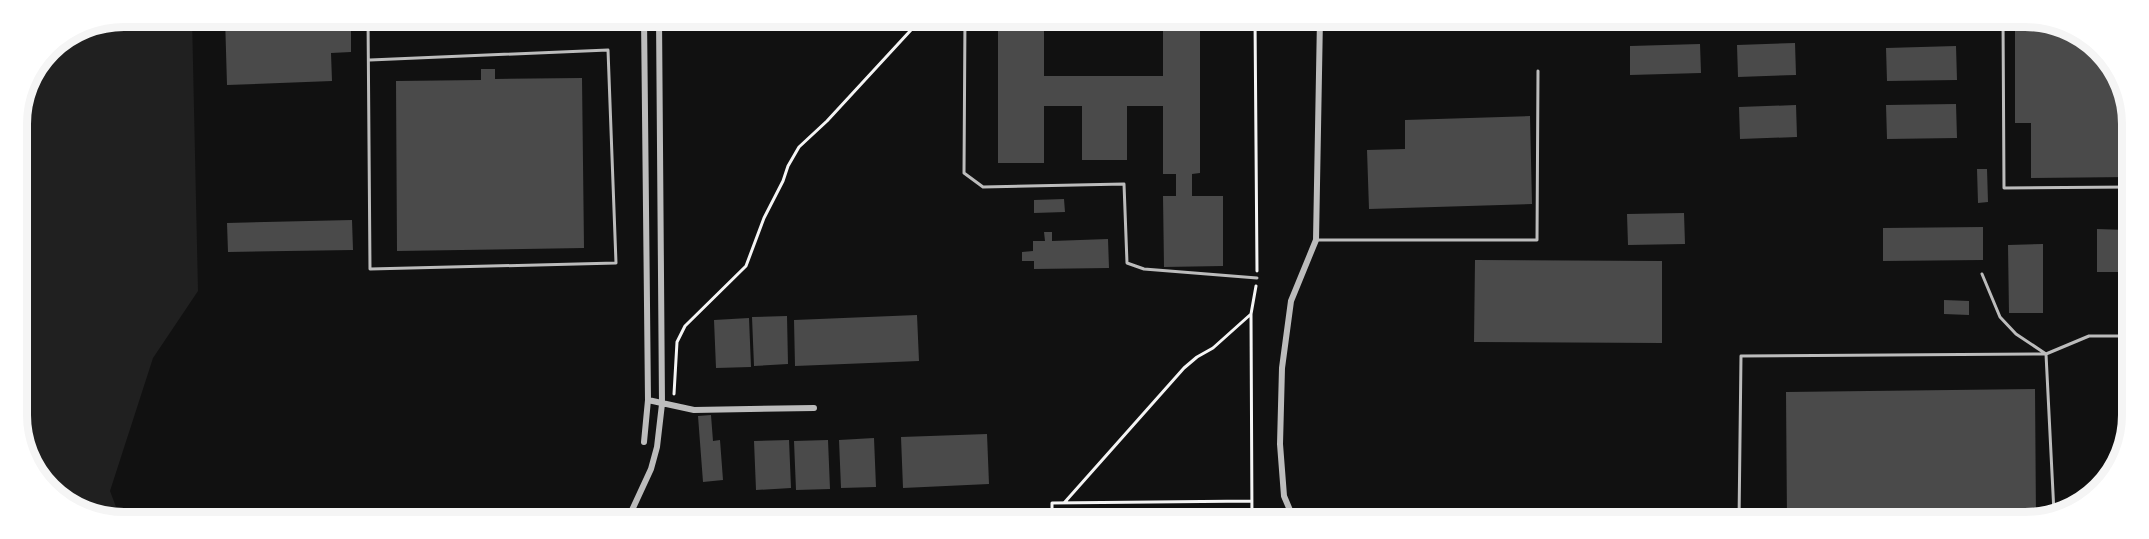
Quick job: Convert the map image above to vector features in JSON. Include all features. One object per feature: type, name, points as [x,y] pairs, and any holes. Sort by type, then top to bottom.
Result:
[{"type":"street","points":[[644,27],[648,400],[644,442]]},
{"type":"street","points":[[631,512],[651,469],[657,447],[662,404],[659,27]]},
{"type":"street","points":[[1291,512],[1284,496],[1280,444],[1282,368],[1291,301],[1316,240],[1320,27]]},
{"type":"street","points":[[648,400],[694,410],[814,408]]},
{"type":"lane","points":[[368,27],[370,269],[616,263],[608,50],[370,60]]},
{"type":"lane","points":[[965,27],[964,173],[983,187],[1124,184],[1127,263],[1144,268],[1257,278]]},
{"type":"lane","points":[[2003,27],[2004,188],[2122,187]]},
{"type":"lane","points":[[1316,240],[1537,240],[1538,71]]},
{"type":"lane","points":[[1982,274],[2000,317],[2016,334],[2046,354]]},
{"type":"lane","points":[[1739,512],[1741,356],[2046,354],[2089,336],[2122,336]]},
{"type":"lane","points":[[2046,354],[2054,507]]},
{"type":"path","points":[[673,406],[677,342],[685,326],[746,266],[764,218],[799,147],[827,121],[914,27]]},
{"type":"path","points":[[1252,512],[1251,314],[1257,278],[1255,27]]},
{"type":"path","points":[[1064,503],[1184,368],[1213,348],[1251,314]]},
{"type":"path","points":[[1052,512],[1052,503],[1252,501]]},
{"type":"shaded area","points":[[124,27],[192,27],[198,291],[153,358],[110,491],[118,511],[87,505],[65,492],[55,484],[40,463],[29,434],[27,415],[27,118],[30,99],[47,65],[60,51],[75,40],[93,32]]},
{"type":"building","points":[[225,27],[351,27],[351,52],[331,53],[332,81],[227,85]]},
{"type":"building","points":[[998,27],[1044,27],[1044,76],[1163,76],[1163,27],[1200,27],[1200,173],[1192,174],[1192,196],[1223,196],[1223,266],[1164,267],[1163,196],[1176,196],[1176,174],[1163,174],[1163,106],[1127,106],[1127,160],[1082,160],[1082,106],[1044,106],[1044,163],[998,163]]},
{"type":"building","points":[[2015,27],[2044,29],[2068,37],[2094,55],[2109,76],[2117,93],[2122,124],[2122,177],[2031,178],[2031,123],[2015,123]]},
{"type":"building","points":[[1795,43],[1796,75],[1738,77],[1737,45]]},
{"type":"building","points":[[1700,44],[1701,73],[1630,75],[1630,46]]},
{"type":"building","points":[[1956,46],[1957,80],[1887,81],[1886,48]]},
{"type":"building","points":[[481,69],[495,69],[495,79],[582,78],[584,248],[397,251],[396,81],[481,80]]},
{"type":"building","points":[[1956,104],[1957,138],[1887,139],[1886,105]]},
{"type":"building","points":[[1796,105],[1797,137],[1740,139],[1739,107]]},
{"type":"building","points":[[1530,116],[1532,204],[1369,209],[1367,150],[1405,149],[1405,120]]},
{"type":"building","points":[[1977,169],[1987,169],[1988,202],[1978,203]]},
{"type":"building","points":[[1064,199],[1065,212],[1034,213],[1034,200]]},
{"type":"building","points":[[1684,213],[1685,244],[1628,245],[1627,214]]},
{"type":"building","points":[[352,220],[353,250],[228,252],[227,223]]},
{"type":"building","points":[[1983,227],[1983,260],[1883,261],[1883,228]]},
{"type":"building","points":[[2097,229],[2122,230],[2122,272],[2097,272]]},
{"type":"building","points":[[1044,232],[1052,232],[1052,241],[1108,239],[1109,268],[1034,269],[1034,261],[1022,261],[1022,252],[1033,251],[1033,241],[1045,241]]},
{"type":"building","points":[[2043,244],[2043,313],[2009,313],[2008,245]]},
{"type":"building","points":[[1475,260],[1662,261],[1662,343],[1474,342]]},
{"type":"building","points":[[1944,300],[1969,301],[1969,315],[1944,314]]},
{"type":"building","points":[[917,315],[919,361],[795,366],[794,320]]},
{"type":"building","points":[[787,316],[788,364],[754,366],[752,317]]},
{"type":"building","points":[[749,318],[751,367],[716,368],[714,320]]},
{"type":"building","points":[[2035,389],[2036,511],[1787,512],[1786,392]]},
{"type":"building","points":[[711,415],[713,441],[720,440],[723,480],[703,482],[698,416]]},
{"type":"building","points":[[987,434],[989,484],[903,488],[901,437]]},
{"type":"building","points":[[874,438],[876,487],[841,488],[839,440]]},
{"type":"building","points":[[789,440],[791,488],[756,490],[754,441]]},
{"type":"building","points":[[828,440],[830,489],[796,490],[794,441]]}]
